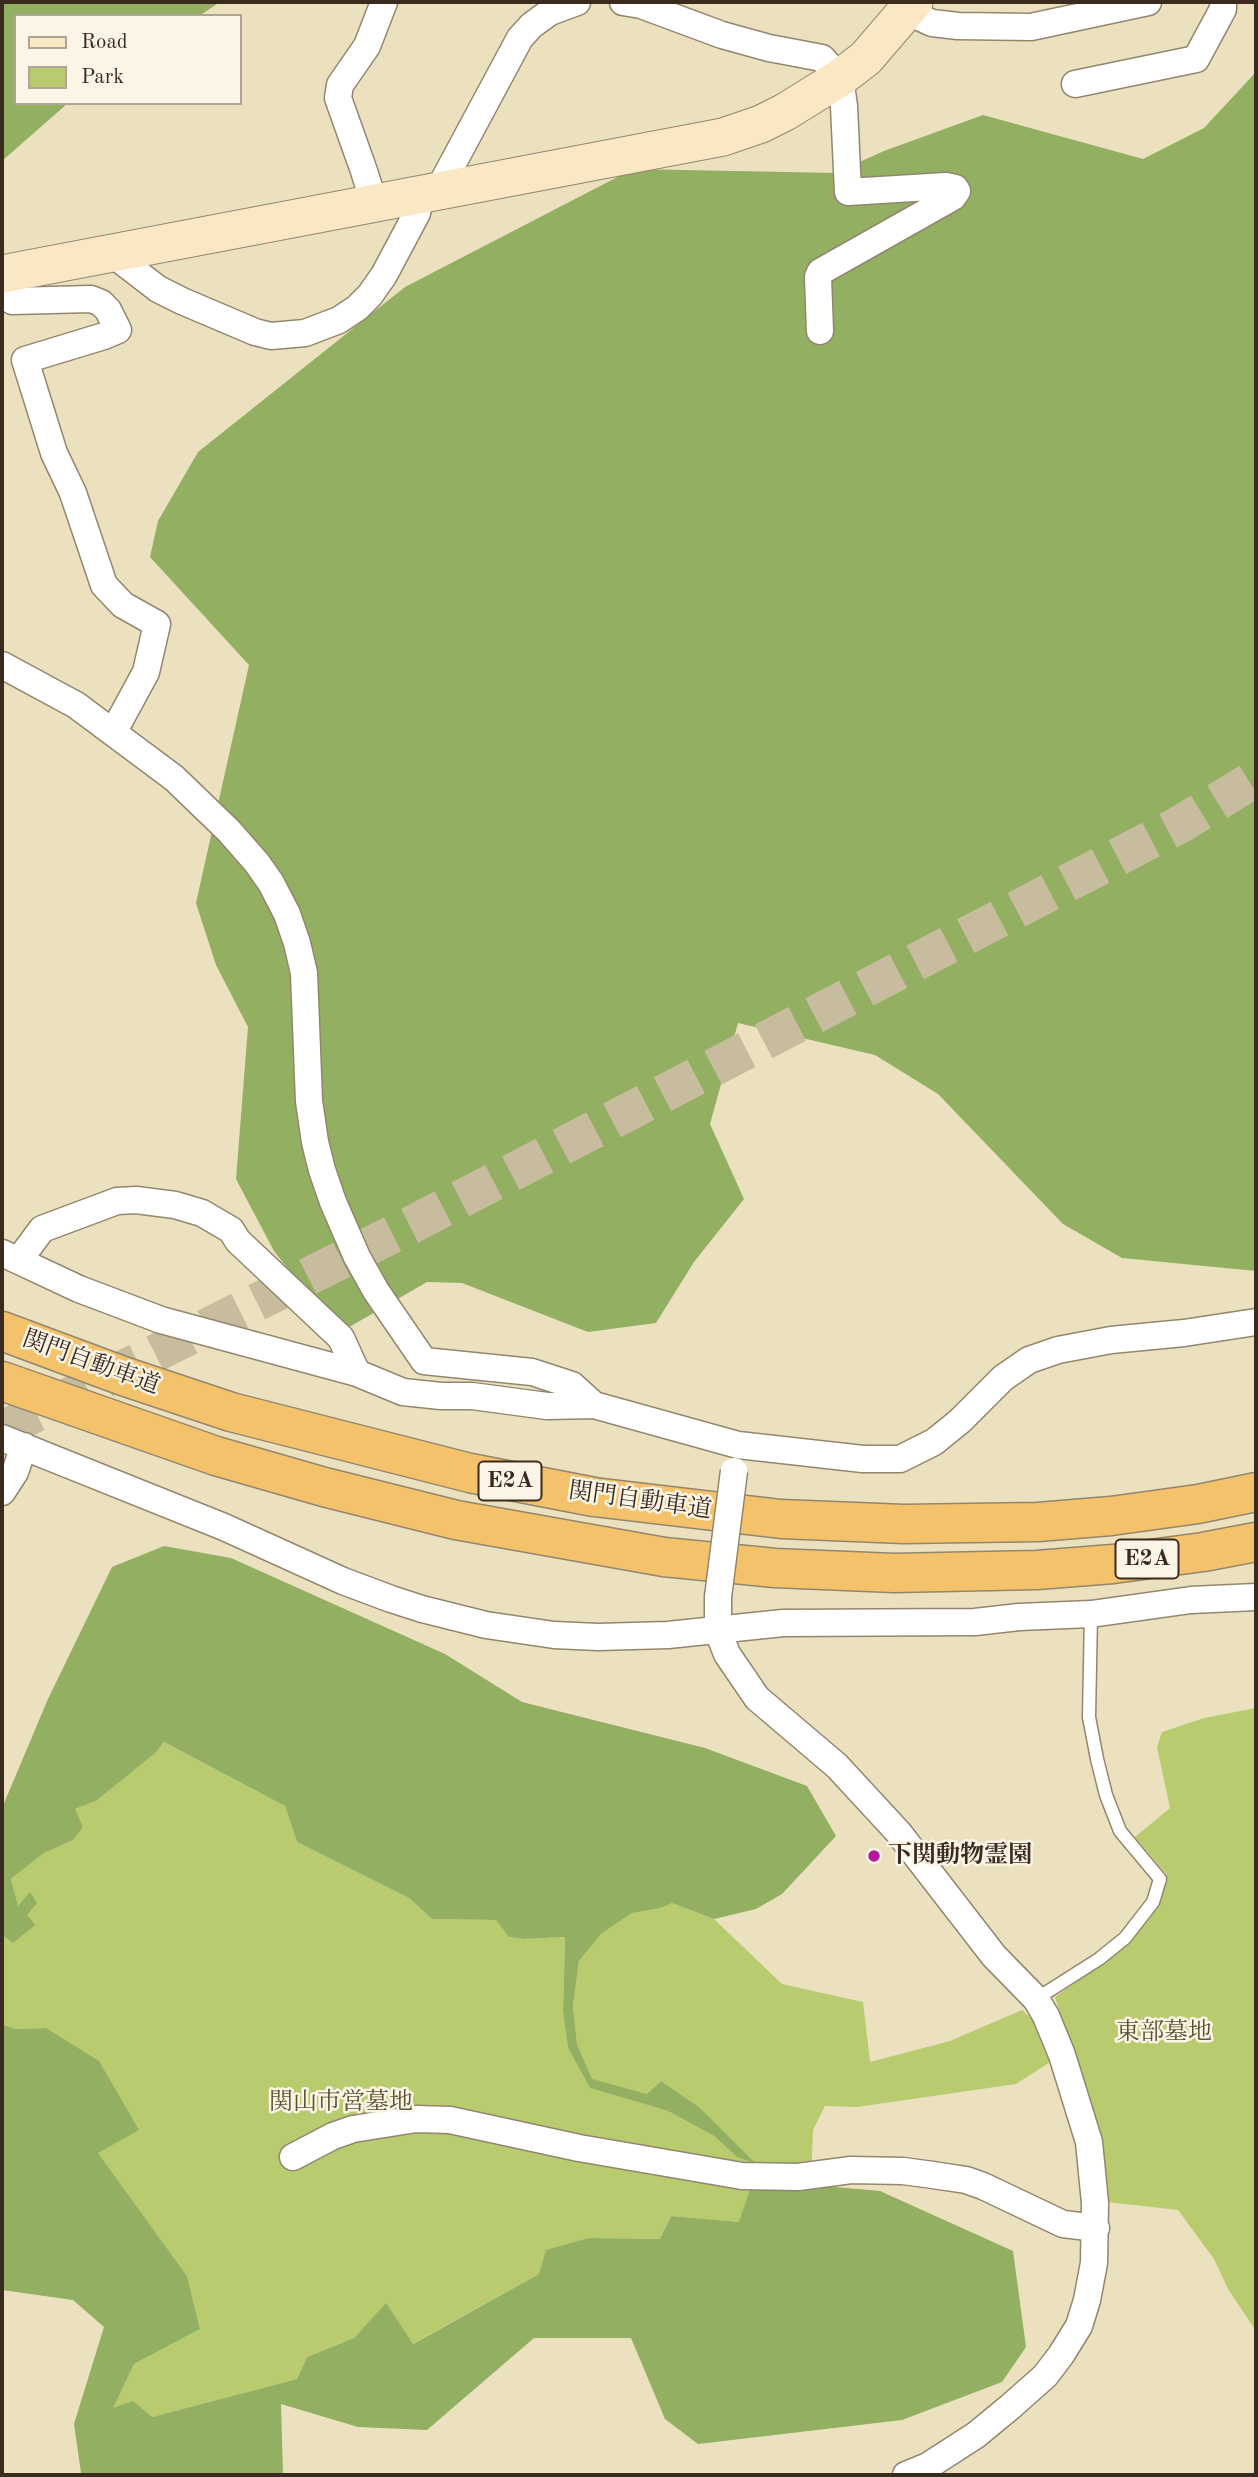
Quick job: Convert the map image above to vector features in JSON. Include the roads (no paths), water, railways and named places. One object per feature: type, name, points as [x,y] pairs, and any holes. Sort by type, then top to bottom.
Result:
[{"type":"highway","name":"関門自動車道","points":[[2,1331],[231,1412],[470,1473],[593,1497],[781,1519],[904,1524],[1038,1522],[1148,1511],[1256,1492]]},
{"type":"highway","name":"関門自動車道","points":[[2,1381],[216,1456],[324,1487],[456,1520],[664,1557],[775,1568],[894,1573],[1037,1570],[1113,1564],[1256,1542]]},
{"type":"street","points":[[374,203],[338,98],[340,85],[367,46],[384,2]]},
{"type":"street","points":[[110,252],[158,289],[255,332],[271,336],[305,333],[339,320],[357,308],[384,275],[417,213],[520,38],[550,12],[577,2]]},
{"type":"street","points":[[623,2],[641,5],[722,35],[769,48],[822,58],[840,78],[848,192],[946,186],[957,191],[953,197],[820,272],[820,331]]},
{"type":"street","points":[[114,731],[146,672],[157,624],[123,605],[104,585],[73,493],[50,442],[25,360],[118,330],[108,310],[91,299],[12,301],[3,273],[723,137],[761,124],[785,112],[840,78],[866,58],[910,6],[932,23],[1031,27],[1148,2]]},
{"type":"street","points":[[1075,84],[1196,59],[1223,9],[1223,2]]},
{"type":"street","points":[[2,666],[76,705],[174,778],[229,831],[271,883],[287,914],[304,972],[309,1101],[322,1170],[357,1257],[376,1291],[424,1361],[533,1372],[572,1385],[594,1405]]},
{"type":"street","points":[[357,1373],[341,1338],[238,1241],[231,1230],[202,1213],[175,1205],[136,1200],[117,1201],[42,1229],[11,1256],[79,1289],[161,1320],[357,1373],[403,1392],[472,1396],[547,1406],[594,1405],[738,1445],[863,1460],[900,1459],[934,1442],[960,1421],[1003,1378],[1029,1360],[1058,1350],[1111,1340],[1184,1334],[1256,1322]]},
{"type":"street","points":[[2,1492],[15,1472],[13,1442],[223,1527],[343,1581],[422,1609],[486,1625],[554,1635],[609,1637],[718,1631],[783,1623],[975,1622],[1019,1616],[1091,1614],[1191,1600],[1256,1597]]},
{"type":"street","points":[[738,1445],[718,1597],[718,1631],[727,1654],[757,1698],[837,1766],[890,1823],[994,1956],[1036,1999],[1062,2054],[1089,2142],[1096,2228],[1094,2263],[1079,2326],[1045,2376],[976,2435],[928,2466],[906,2475]]},
{"type":"street","points":[[293,2157],[333,2136],[353,2129],[416,2119],[450,2120],[579,2148],[743,2176],[798,2177],[851,2170],[903,2171],[966,2180],[1063,2224],[1096,2228]]},
{"type":"lane","points":[[1036,1999],[1098,1959],[1125,1937],[1153,1902],[1160,1879],[1120,1831],[1106,1795],[1089,1717],[1091,1614]]},
{"type":"tunnel","points":[[2,1430],[413,1224],[1179,825],[1256,778]]},
{"type":"place","name":"下関動物霊園","points":[[874,1856]]},
{"type":"park label","name":"東部墓地","points":[[1164,2033]]},
{"type":"park label","name":"関山市営墓地","points":[[341,2103]]}]
